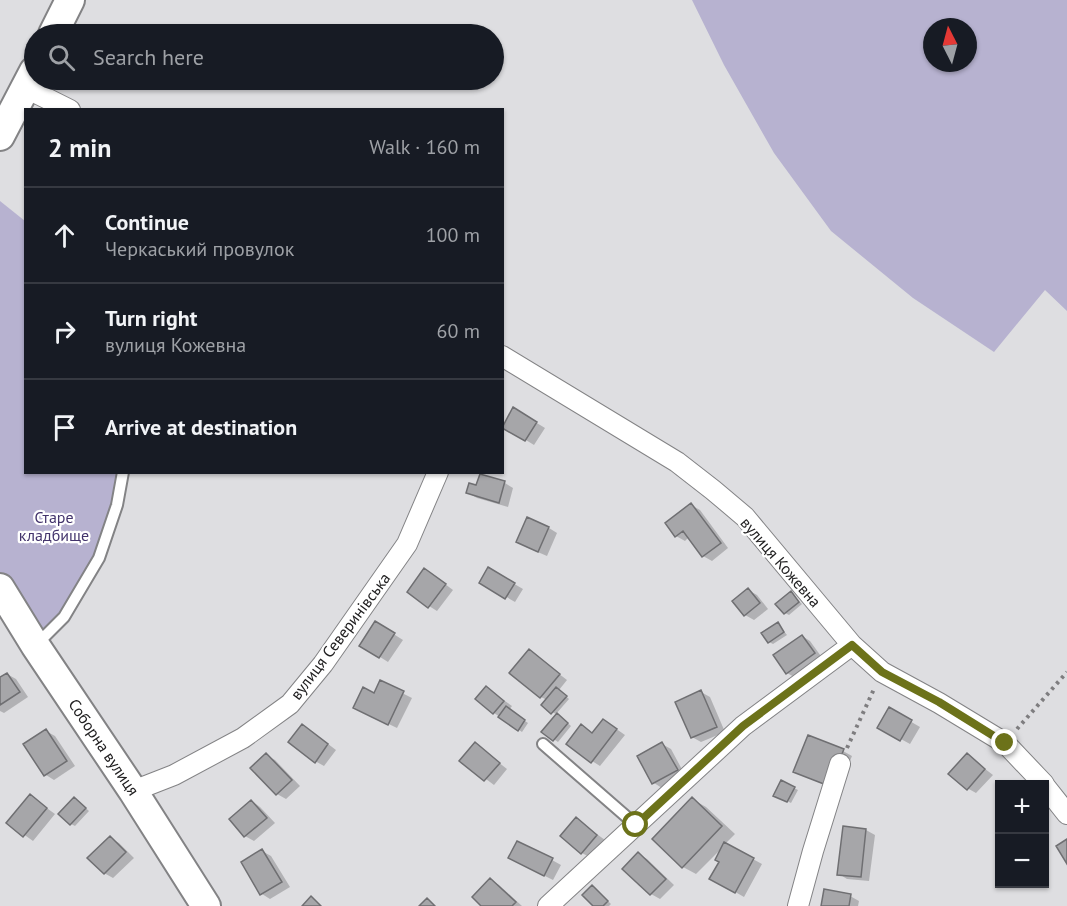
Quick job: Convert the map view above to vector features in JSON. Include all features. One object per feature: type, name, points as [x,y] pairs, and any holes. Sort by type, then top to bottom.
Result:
[{"type":"main road","points":[[58,24],[70,0]]},
{"type":"main road","points":[[0,136],[18,92]]},
{"type":"main road","name":"Соборна вулиця","points":[[0,588],[206,906]]},
{"type":"street","points":[[18,92],[64,108]]},
{"type":"street","name":"вулиця Кожевна","points":[[504,357],[677,462],[713,489],[745,517],[852,645],[882,672],[939,702],[1005,743],[1039,780]]},
{"type":"street","name":"вулиця Северинівська","points":[[133,791],[174,775],[243,738],[290,704],[323,664],[407,544],[437,474]]},
{"type":"street","points":[[548,906],[743,726],[852,645]]},
{"type":"street","points":[[798,906],[840,764]]},
{"type":"street","name":"вулиця Кожевна","points":[[1049,791],[1067,813]]},
{"type":"lane","points":[[35,645],[64,617],[99,558],[117,505],[123,474]]},
{"type":"lane","points":[[543,744],[636,825]]},
{"type":"path","points":[[840,764],[882,672]]},
{"type":"path","points":[[1005,743],[1067,672]]},
{"type":"green space","points":[[692,0],[1067,0],[1067,311],[1045,290],[994,352],[913,298],[831,231],[774,153],[724,65]]},
{"type":"green space","name":"Старе кладбище","points":[[0,201],[24,220],[24,474],[123,474],[99,558],[64,617],[35,645],[0,588]]},
{"type":"building","points":[[513,407],[537,422],[525,441],[504,429],[504,424]]},
{"type":"building","points":[[480,474],[505,481],[499,503],[466,493],[469,483],[476,485]]},
{"type":"building","points":[[691,503],[721,543],[702,557],[683,531],[675,537],[665,523]]},
{"type":"building","points":[[527,517],[549,527],[538,552],[516,542]]},
{"type":"building","points":[[488,567],[515,583],[505,599],[479,583]]},
{"type":"building","points":[[424,568],[446,584],[428,608],[407,592]]},
{"type":"building","points":[[748,588],[760,603],[744,616],[732,601]]},
{"type":"building","points":[[791,591],[799,602],[784,614],[775,604]]},
{"type":"building","points":[[375,621],[395,633],[379,658],[359,646]]},
{"type":"building","points":[[778,622],[784,632],[768,643],[761,633]]},
{"type":"building","points":[[802,635],[815,653],[786,674],[773,655]]},
{"type":"building","points":[[529,649],[560,674],[540,698],[509,673]]},
{"type":"building","points":[[7,673],[20,692],[0,705],[0,677]]},
{"type":"building","points":[[380,680],[404,691],[388,725],[353,708],[363,687],[374,693]]},
{"type":"building","points":[[486,686],[504,701],[493,714],[475,699]]},
{"type":"building","points":[[556,687],[567,696],[551,714],[541,705]]},
{"type":"building","points":[[701,690],[717,727],[691,738],[675,702]]},
{"type":"building","points":[[506,706],[525,720],[518,731],[498,717]]},
{"type":"building","points":[[889,707],[912,720],[900,741],[877,728]]},
{"type":"building","points":[[557,713],[568,723],[553,741],[541,732]]},
{"type":"building","points":[[603,719],[617,729],[591,763],[566,744],[581,724],[592,733]]},
{"type":"building","points":[[302,724],[328,744],[315,763],[288,742]]},
{"type":"building","points":[[46,729],[67,761],[44,776],[23,744]]},
{"type":"building","points":[[808,735],[844,749],[829,786],[793,772]]},
{"type":"building","points":[[475,742],[500,763],[484,781],[459,761]]},
{"type":"building","points":[[662,742],[678,770],[652,784],[637,756]]},
{"type":"building","points":[[266,753],[292,780],[276,795],[250,768]]},
{"type":"building","points":[[967,753],[985,769],[967,790],[948,774]]},
{"type":"building","points":[[781,780],[795,787],[787,802],[773,796]]},
{"type":"building","points":[[30,794],[47,808],[23,837],[6,823]]},
{"type":"building","points":[[74,797],[86,808],[70,825],[58,814]]},
{"type":"building","points":[[692,797],[722,826],[682,868],[652,839]]},
{"type":"building","points":[[251,800],[267,818],[244,837],[229,819]]},
{"type":"building","points":[[576,817],[597,835],[581,854],[560,836]]},
{"type":"building","points":[[843,826],[866,829],[861,877],[837,875]]},
{"type":"building","points":[[110,836],[126,852],[104,874],[87,858]]},
{"type":"building","points":[[1067,839],[1067,864],[1056,846]]},
{"type":"building","points":[[517,841],[553,858],[544,876],[508,858]]},
{"type":"building","points":[[724,842],[754,858],[735,893],[709,879],[719,862],[715,860]]},
{"type":"building","points":[[262,849],[282,882],[260,895],[241,862]]},
{"type":"building","points":[[638,852],[666,879],[650,895],[622,869]]},
{"type":"building","points":[[490,878],[516,902],[512,906],[481,906],[472,897]]},
{"type":"building","points":[[592,885],[608,901],[603,906],[593,906],[582,895]]},
{"type":"building","points":[[824,889],[851,894],[849,906],[821,906]]},
{"type":"building","points":[[311,896],[321,906],[302,906]]},
{"type":"building","points":[[427,898],[435,906],[419,906]]},
{"type":"route","points":[[636,825],[743,726],[852,645],[882,672],[939,702],[1005,743]]}]
